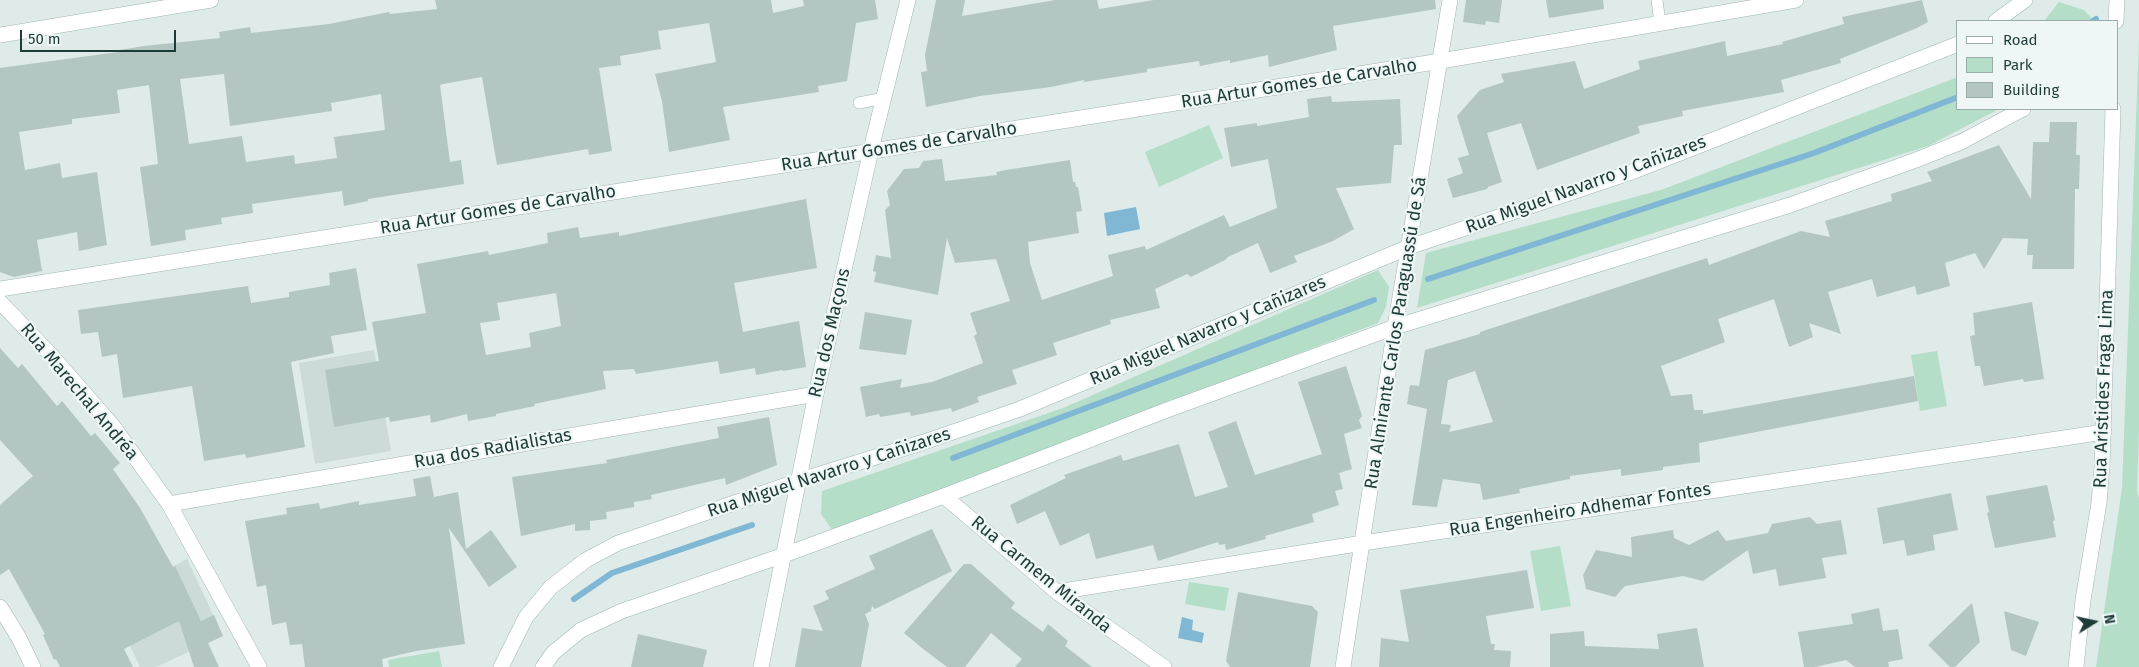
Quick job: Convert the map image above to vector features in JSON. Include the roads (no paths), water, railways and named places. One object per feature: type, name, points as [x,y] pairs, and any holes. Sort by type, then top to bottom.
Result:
[{"type":"street","points":[[0,35],[211,0]]},
{"type":"street","name":"Rua dos Maçons","points":[[762,667],[816,394],[908,0]]},
{"type":"street","name":"Rua Almirante Carlos Paraguassú de Sá","points":[[1343,667],[1395,328],[1450,0]]},
{"type":"street","name":"Rua Artur Gomes de Carvalho","points":[[0,289],[744,167],[871,152],[1441,61],[1796,0]]},
{"type":"street","points":[[1997,20],[2025,0]]},
{"type":"street","points":[[2116,20],[2117,0]]},
{"type":"street","name":"Rua Miguel Navarro y Cañizares","points":[[501,667],[513,639],[526,617],[551,587],[586,560],[618,543],[798,481],[924,442],[1020,409],[1409,247],[1629,173],[1956,45]]},
{"type":"street","points":[[543,667],[553,653],[580,630],[622,610],[784,555],[1167,410],[1395,328],[1799,201],[1961,142],[2021,110]]},
{"type":"street","name":"Rua Aristides Fraga Lima","points":[[2076,667],[2083,600],[2099,503],[2104,432],[2113,110]]},
{"type":"street","name":"Rua Marechal Andréa","points":[[0,302],[50,354],[112,425],[169,504],[259,667]]},
{"type":"street","name":"Rua dos Radialistas","points":[[169,504],[816,394]]},
{"type":"street","name":"Rua Engenheiro Adhemar Fontes","points":[[1057,592],[1362,543],[2104,432]]},
{"type":"street","name":"Rua Carmem Miranda","points":[[944,496],[1057,592],[1164,667]]},
{"type":"street","points":[[0,606],[20,638],[33,667]]},
{"type":"lane","points":[[1657,0],[1660,24]]},
{"type":"lane","points":[[859,103],[884,98]]},
{"type":"water","points":[[1136,207],[1140,229],[1107,236],[1104,213]]},
{"type":"water","points":[[1182,617],[1193,620],[1192,630],[1204,633],[1202,643],[1178,638]]},
{"type":"waterway","points":[[1428,279],[1814,153],[1956,98]]},
{"type":"waterway","points":[[953,458],[1374,300]]},
{"type":"waterway","points":[[574,599],[612,573],[752,525]]}]
